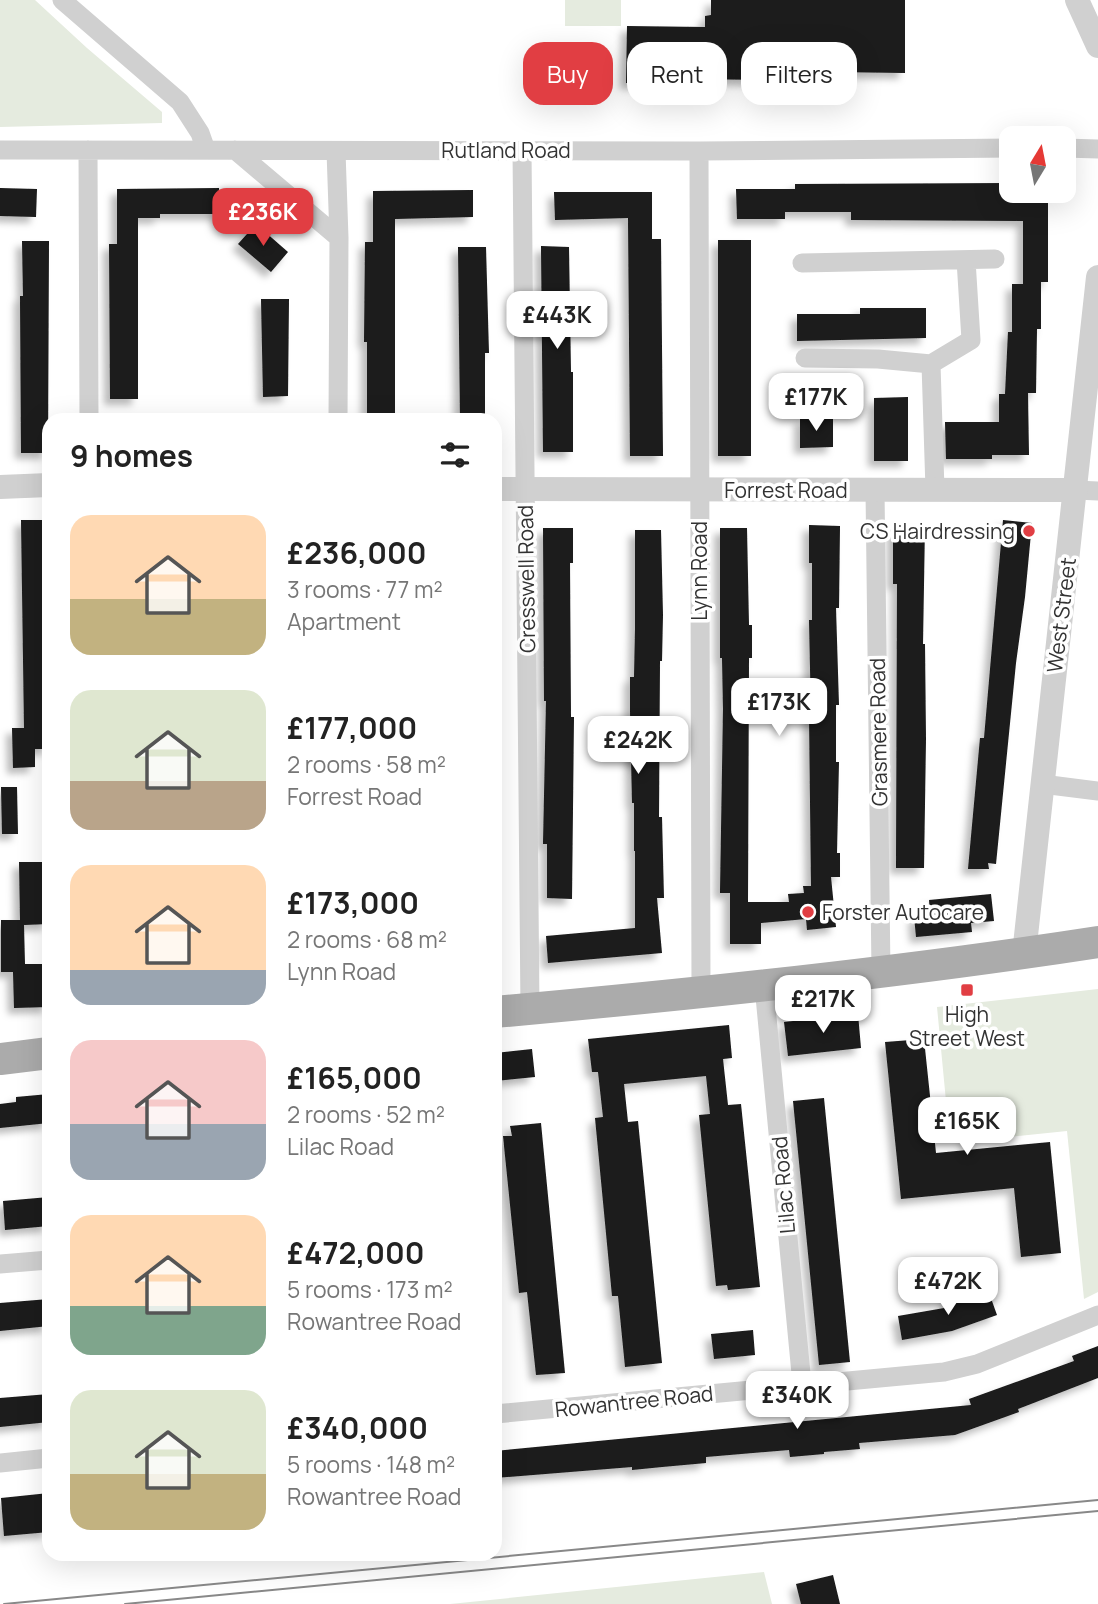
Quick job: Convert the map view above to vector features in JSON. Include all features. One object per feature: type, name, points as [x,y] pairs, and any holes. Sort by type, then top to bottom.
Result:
[{"type":"main road","points":[[502,1011],[881,973],[1098,942]]},
{"type":"main road","points":[[0,1059],[42,1054]]},
{"type":"street","points":[[62,0],[180,102],[200,133],[206,150]]},
{"type":"street","points":[[1077,0],[1098,46]]},
{"type":"street","name":"Rutland Road","points":[[0,150],[999,148]]},
{"type":"street","points":[[1076,148],[1098,149]]},
{"type":"street","points":[[88,150],[89,413]]},
{"type":"street","points":[[236,150],[339,238]]},
{"type":"street","name":"Cresswell Road","points":[[522,150],[530,1009]]},
{"type":"street","name":"Lynn Road","points":[[699,150],[701,992]]},
{"type":"street","points":[[336,151],[339,238],[338,413]]},
{"type":"street","points":[[802,263],[995,259]]},
{"type":"street","points":[[805,358],[878,359],[931,364],[971,340],[966,260]]},
{"type":"street","name":"West Street","points":[[1024,954],[1042,784],[1087,491],[1098,277]]},
{"type":"street","points":[[931,364],[934,490]]},
{"type":"street","points":[[0,487],[42,485]]},
{"type":"street","name":"Forrest Road","points":[[502,489],[1087,491]]},
{"type":"street","name":"Grasmere Road","points":[[875,490],[881,973]]},
{"type":"street","points":[[1042,784],[1098,791]]},
{"type":"street","name":"Lilac Road","points":[[764,986],[802,1384]]},
{"type":"street","points":[[0,1264],[42,1261]]},
{"type":"street","name":"Rowantree Road","points":[[502,1413],[962,1369],[1098,1315]]},
{"type":"street","points":[[0,1463],[42,1459]]},
{"type":"shaded area","points":[[0,0],[35,0],[162,112],[162,123],[0,127]]},
{"type":"shaded area","points":[[565,0],[621,0],[621,26],[565,26]]},
{"type":"shaded area","points":[[1098,989],[1098,1292],[1084,1299],[1067,1131],[950,1143],[937,1007]]},
{"type":"shaded area","points":[[764,1572],[772,1604],[450,1604]]},
{"type":"building","points":[[711,0],[905,0],[905,73],[857,72],[857,42],[741,42],[741,80],[727,79],[727,42],[627,42],[626,83],[627,26],[705,27],[705,16],[711,15]]},
{"type":"building","points":[[999,183],[999,203],[1048,203],[1048,282],[1041,282],[1041,329],[1037,329],[1036,393],[1028,393],[1029,455],[992,455],[992,459],[946,459],[945,422],[999,422],[999,394],[1005,394],[1008,332],[1012,332],[1012,284],[1023,284],[1023,221],[851,220],[851,212],[785,212],[785,219],[737,219],[736,189],[795,189],[795,184]]},
{"type":"building","points":[[0,188],[37,189],[36,217],[0,216]]},
{"type":"building","points":[[219,188],[220,214],[160,214],[160,218],[138,218],[138,399],[110,399],[109,244],[117,244],[117,189]]},
{"type":"building","points":[[473,190],[473,217],[395,219],[395,413],[367,413],[367,342],[364,342],[365,242],[373,242],[373,191]]},
{"type":"building","points":[[554,192],[652,192],[652,239],[661,239],[663,456],[630,456],[628,218],[555,220]]},
{"type":"building","points":[[256,224],[288,252],[271,272],[238,244]]},
{"type":"building","points":[[718,240],[751,240],[751,456],[718,456]]},
{"type":"building","points":[[22,241],[49,241],[48,413],[42,413],[42,453],[21,453],[20,296],[23,296]]},
{"type":"building","points":[[541,246],[569,247],[573,452],[543,452]]},
{"type":"building","points":[[458,247],[486,247],[489,353],[485,353],[485,413],[460,413]]},
{"type":"building","points":[[261,299],[289,299],[288,396],[263,397]]},
{"type":"building","points":[[860,308],[926,308],[926,338],[797,341],[797,314],[860,314]]},
{"type":"building","points":[[908,397],[908,461],[874,461],[874,398]]},
{"type":"building","points":[[800,418],[833,418],[833,447],[800,448]]},
{"type":"building","points":[[21,520],[42,520],[42,749],[35,749],[35,767],[13,768],[12,728],[24,728]]},
{"type":"building","points":[[1003,520],[1032,523],[1025,597],[996,864],[988,863],[989,869],[968,869],[980,738],[984,738]]},
{"type":"building","points":[[809,525],[840,526],[839,608],[836,608],[839,705],[836,705],[836,762],[839,762],[837,853],[840,853],[840,877],[831,877],[836,927],[807,930],[806,919],[761,923],[761,944],[730,944],[730,893],[720,893],[723,709],[720,658],[720,528],[747,528],[749,625],[752,625],[752,658],[749,658],[748,902],[789,902],[788,894],[804,893],[803,886],[811,886],[809,620],[812,620],[812,563],[809,563]]},
{"type":"building","points":[[893,525],[925,525],[924,868],[896,868],[897,584],[893,584]]},
{"type":"building","points":[[543,528],[573,528],[573,563],[570,563],[571,717],[574,717],[572,899],[547,898],[547,844],[543,844],[546,701]]},
{"type":"building","points":[[635,530],[661,530],[663,615],[659,817],[662,817],[664,898],[657,898],[662,953],[548,963],[546,936],[635,928],[630,677],[634,677]]},
{"type":"building","points":[[1,787],[17,787],[18,834],[2,834]]},
{"type":"building","points":[[19,862],[42,862],[42,924],[24,925],[25,964],[42,964],[42,1007],[14,1008],[13,972],[1,972],[1,920],[20,920]]},
{"type":"building","points":[[991,894],[994,921],[971,923],[972,932],[916,937],[914,916],[930,915],[929,900]]},
{"type":"building","points":[[858,1014],[861,1048],[788,1056],[784,1022]]},
{"type":"building","points":[[729,1025],[732,1058],[723,1059],[728,1105],[741,1104],[760,1287],[728,1290],[727,1285],[716,1286],[699,1115],[710,1114],[706,1076],[624,1084],[628,1122],[638,1121],[662,1363],[625,1367],[618,1296],[612,1296],[595,1118],[603,1117],[598,1072],[592,1072],[588,1039]]},
{"type":"building","points":[[924,1039],[936,1153],[1050,1142],[1061,1253],[1021,1257],[1014,1188],[901,1199],[885,1042]]},
{"type":"building","points":[[532,1049],[535,1077],[502,1080],[502,1052]]},
{"type":"building","points":[[42,1095],[42,1124],[0,1128],[0,1104],[16,1102],[16,1097]]},
{"type":"building","points":[[824,1098],[850,1362],[819,1365],[793,1101]]},
{"type":"building","points":[[541,1123],[565,1373],[536,1375],[527,1292],[519,1293],[503,1136],[512,1136],[510,1126]]},
{"type":"building","points":[[42,1198],[42,1227],[5,1230],[3,1201]]},
{"type":"building","points":[[988,1290],[997,1315],[952,1331],[902,1340],[898,1316],[950,1307],[949,1303]]},
{"type":"building","points":[[42,1300],[42,1327],[0,1331],[0,1303]]},
{"type":"building","points":[[753,1330],[755,1355],[714,1359],[711,1334]]},
{"type":"building","points":[[1098,1346],[1098,1378],[1018,1409],[1019,1412],[955,1435],[859,1443],[860,1449],[824,1454],[790,1457],[789,1450],[706,1457],[706,1463],[502,1477],[502,1450],[971,1405],[969,1399],[1074,1361],[1072,1356]]},
{"type":"building","points":[[42,1395],[42,1423],[0,1427],[0,1398]]},
{"type":"building","points":[[42,1494],[42,1533],[4,1536],[1,1498]]},
{"type":"building","points":[[833,1575],[840,1604],[801,1604],[796,1584]]},
{"type":"tram line","points":[[502,1557],[1098,1500]]},
{"type":"tram line","points":[[125,1604],[1098,1511]]},
{"type":"tram line","points":[[4,1604],[456,1561]]},
{"type":"place","name":"CS Hairdressing","points":[[1029,531]]},
{"type":"place","name":"Forster Autocare","points":[[808,912]]},
{"type":"place","name":"High Street West","points":[[967,990]]}]
